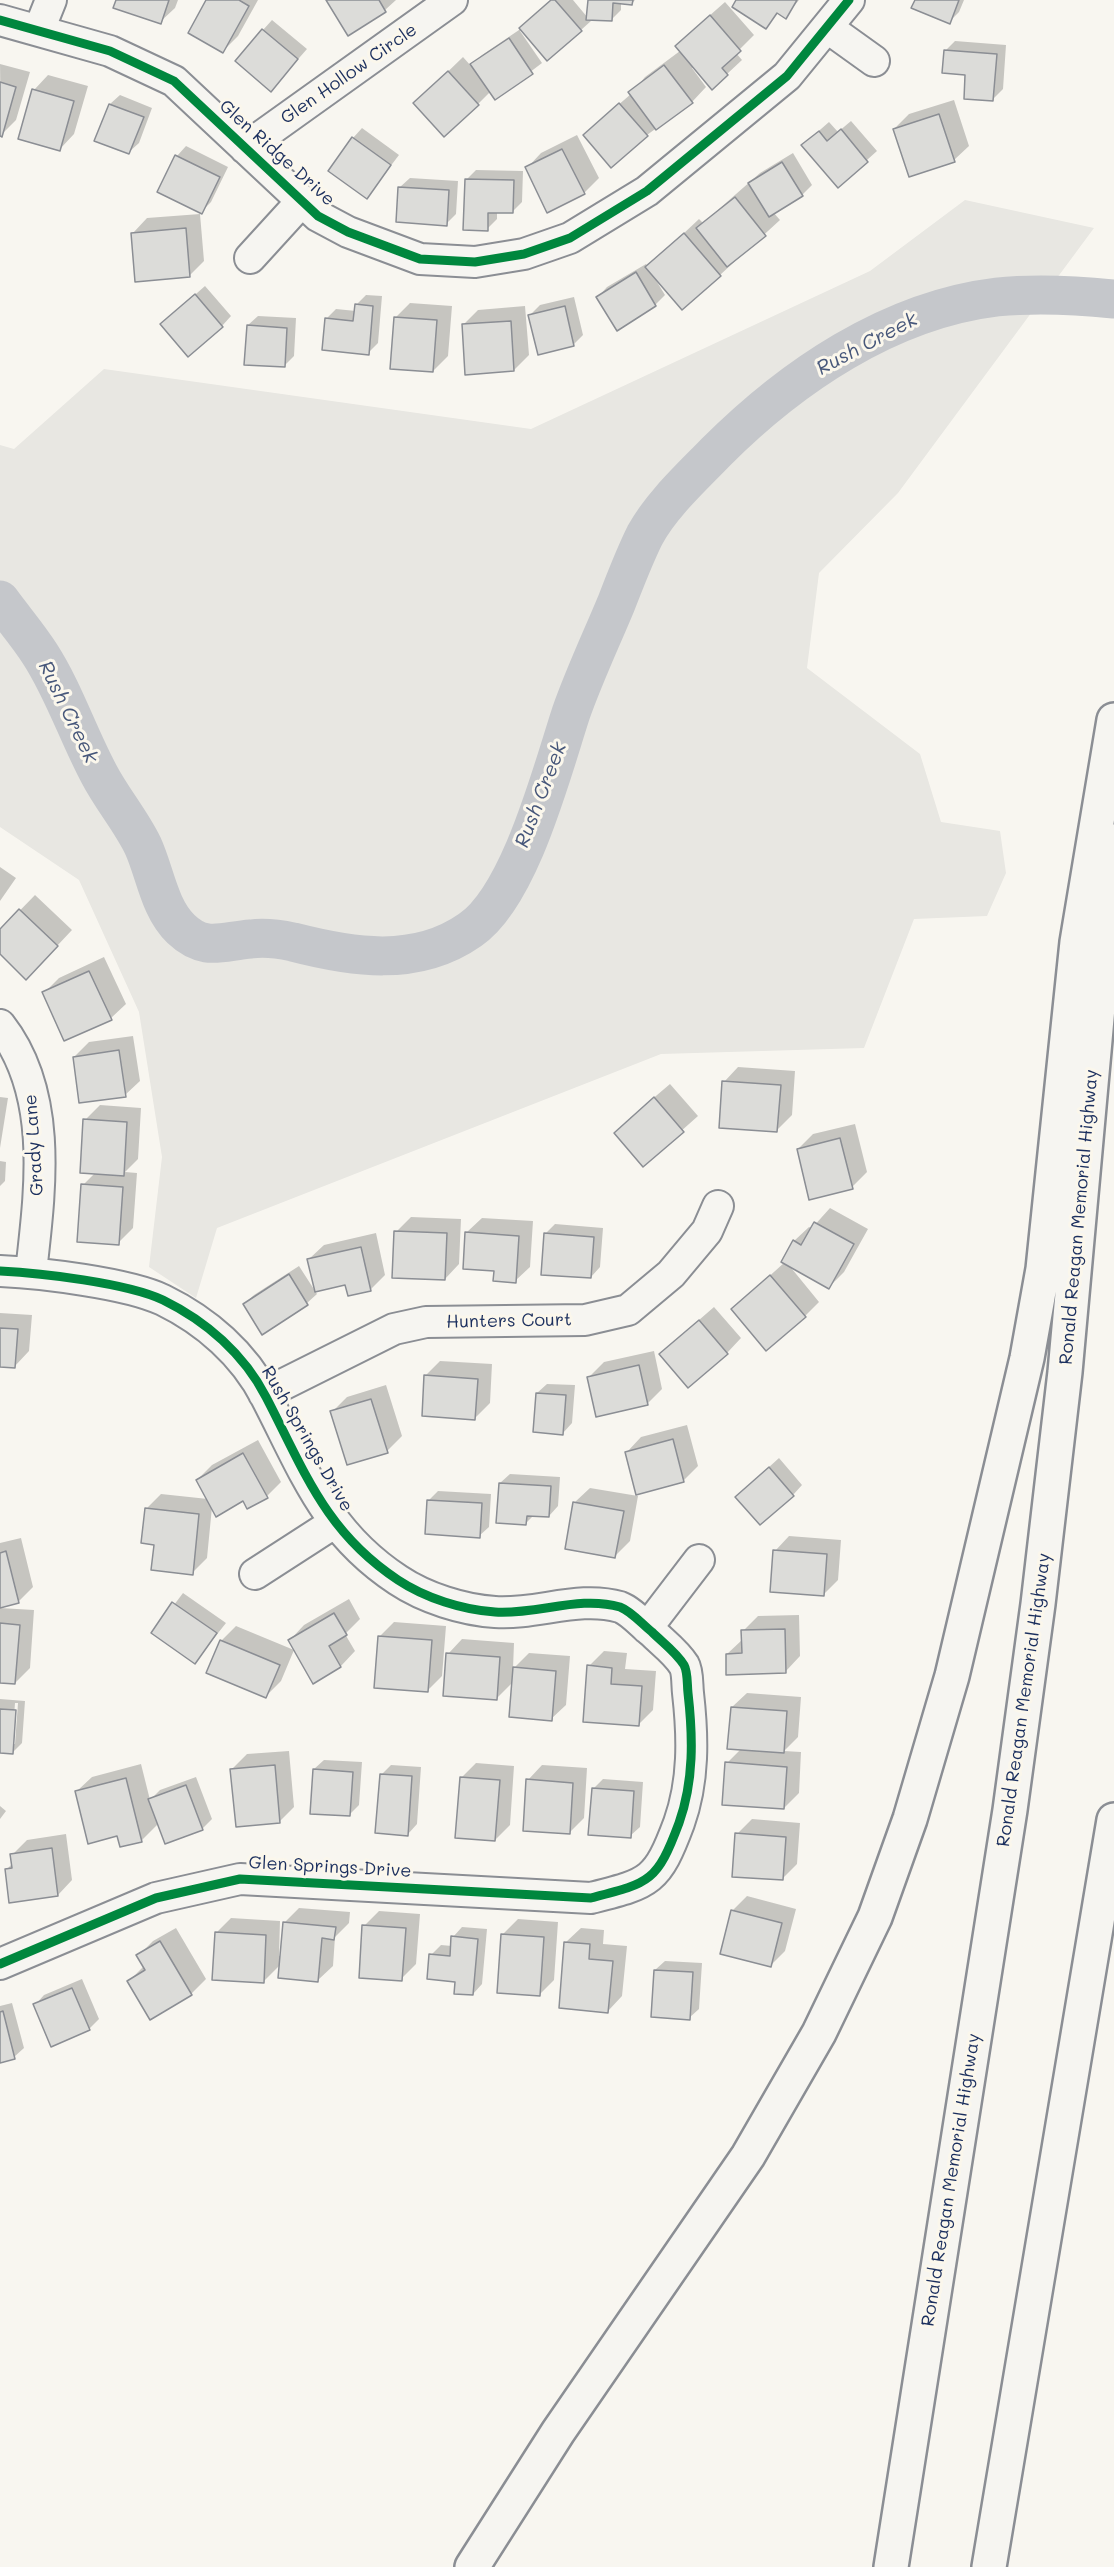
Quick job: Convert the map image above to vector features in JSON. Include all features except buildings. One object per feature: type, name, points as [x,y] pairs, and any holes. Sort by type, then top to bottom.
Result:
[{"type":"highway","points":[[472,2567],[558,2432],[748,2156],[834,2001],[875,1917],[910,1819],[952,1676],[1027,1358],[1043,1269],[1077,942],[1114,720]]},
{"type":"highway","name":"Ronald Reagan Memorial Highway","points":[[891,2567],[1011,1810],[1038,1604],[1065,1372],[1114,828]]},
{"type":"highway","points":[[989,2567],[1114,1820]]},
{"type":"street","points":[[39,30],[51,0]]},
{"type":"street","name":"Glen Hollow Circle","points":[[245,148],[452,0]]},
{"type":"street","name":"Glen Ridge Drive","points":[[0,20],[110,51],[174,81],[318,216],[348,232],[420,259],[475,261],[524,254],[570,238],[647,191],[787,76],[849,0]]},
{"type":"street","points":[[828,28],[874,61]]},
{"type":"street","points":[[250,258],[302,201]]},
{"type":"street","name":"Grady Lane","points":[[0,1025],[12,1040],[27,1072],[34,1100],[40,1185],[31,1272]]},
{"type":"street","name":"Hunters Court","points":[[264,1394],[394,1329],[426,1322],[585,1320],[628,1310],[671,1274],[707,1231],[718,1206]]},
{"type":"street","name":"Rush Springs Drive","points":[[0,1271],[31,1272],[129,1290],[162,1299],[208,1327],[243,1361],[264,1394],[334,1523],[366,1556],[400,1582],[441,1601],[496,1613],[584,1603],[623,1608],[647,1628],[685,1666],[692,1728],[691,1771],[683,1810],[665,1860],[653,1876],[636,1887]]},
{"type":"street","name":"Rush Springs Drive","points":[[255,1574],[334,1523]]},
{"type":"street","points":[[647,1628],[699,1560]]},
{"type":"street","name":"Glen Springs Drive","points":[[0,1964],[156,1898],[240,1879],[591,1898],[636,1887]]},
{"type":"shaded area","points":[[965,200],[1094,228],[898,493],[819,573],[807,668],[920,754],[941,822],[1000,831],[1006,873],[987,916],[914,919],[864,1048],[661,1054],[217,1228],[196,1298],[149,1267],[162,1157],[139,1012],[79,880],[0,827],[0,445],[14,449],[104,369],[531,429],[870,271]]},
{"type":"waterway","name":"Rush Creek","points":[[0,600],[49,668],[99,774],[143,846],[167,911],[181,929],[198,941],[206,943],[256,938],[272,939],[338,952],[383,956],[428,950],[449,942],[470,930],[488,913],[504,890],[532,830],[576,699],[645,535],[687,481],[745,424],[809,373],[844,351],[918,316],[957,304],[997,297],[1056,295],[1114,299]]},
{"type":"cycle path","points":[[0,20],[110,51],[174,81],[318,216],[348,232],[420,259],[475,262],[524,254],[570,238],[647,191],[787,76],[849,0]]},
{"type":"cycle path","points":[[0,1271],[106,1284],[147,1294],[179,1308],[222,1340],[247,1367],[266,1397],[319,1498],[334,1520],[373,1561],[398,1580],[420,1592],[470,1609],[511,1612],[589,1603],[620,1607],[637,1618],[669,1647],[684,1665],[691,1726],[690,1775],[679,1823],[657,1869],[649,1877],[627,1888],[591,1898],[240,1879],[156,1898],[0,1964]]}]
